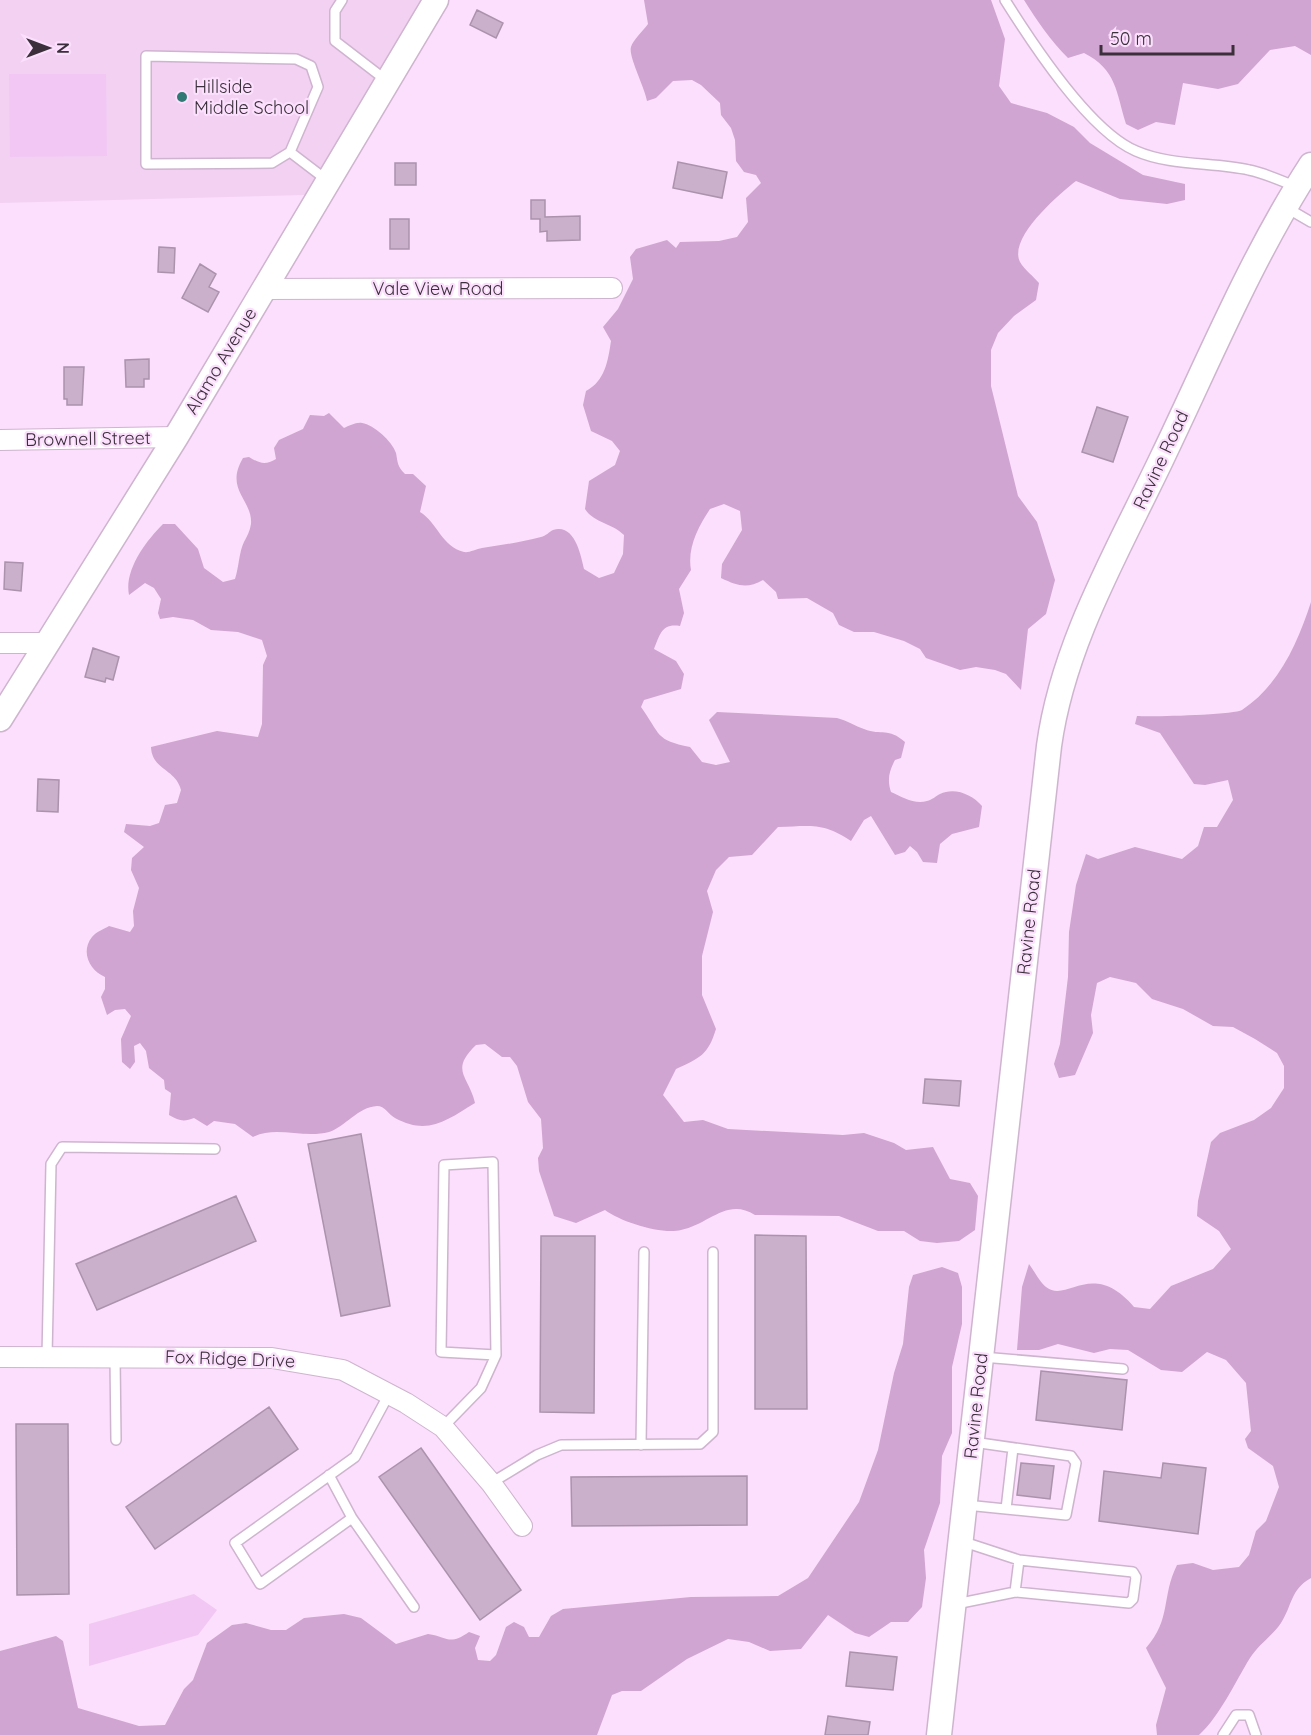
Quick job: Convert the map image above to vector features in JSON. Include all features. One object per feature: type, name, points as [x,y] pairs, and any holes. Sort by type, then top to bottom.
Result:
[{"type":"street","name":"Alamo Avenue","points":[[0,719],[176,437],[436,0]]},
{"type":"street","name":"Ravine Road","points":[[939,1735],[1049,746],[1058,698],[1090,612],[1246,281],[1291,197],[1311,165]]},
{"type":"street","name":"Vale View Road","points":[[264,289],[612,288]]},
{"type":"street","name":"Brownell Street","points":[[0,440],[176,437]]},
{"type":"street","points":[[0,643],[47,643]]},
{"type":"street","name":"Fox Ridge Drive","points":[[0,1357],[250,1357],[306,1362],[344,1370],[443,1427],[490,1483],[522,1526]]},
{"type":"lane","points":[[342,0],[335,11],[335,41],[387,81]]},
{"type":"lane","points":[[1005,0],[1042,59],[1108,134],[1135,151],[1155,157],[1251,170],[1291,197],[1311,222]]},
{"type":"lane","points":[[146,56],[296,58],[311,66],[318,87],[290,152],[272,163],[146,164],[146,56]]},
{"type":"lane","points":[[290,152],[328,181]]},
{"type":"lane","points":[[46,1357],[51,1164],[62,1147],[215,1149]]},
{"type":"lane","points":[[443,1427],[481,1388],[496,1355],[493,1162],[444,1165],[441,1352],[496,1355]]},
{"type":"lane","points":[[642,1445],[644,1252]]},
{"type":"lane","points":[[490,1483],[537,1455],[561,1445],[700,1444],[713,1432],[713,1252]]},
{"type":"lane","points":[[115,1357],[116,1440]]},
{"type":"lane","points":[[981,1357],[1123,1369]]},
{"type":"lane","points":[[352,1518],[260,1584],[235,1543],[354,1457],[389,1394]]},
{"type":"lane","points":[[966,1505],[1066,1515],[1076,1462],[1071,1456],[973,1442]]},
{"type":"lane","points":[[1006,1509],[1013,1448]]},
{"type":"lane","points":[[329,1475],[352,1518],[414,1607]]},
{"type":"lane","points":[[955,1604],[1016,1592],[1129,1602],[1133,1599],[1136,1577],[1132,1572],[1019,1560],[961,1540]]},
{"type":"lane","points":[[1016,1592],[1019,1560]]},
{"type":"lane","points":[[1223,1735],[1236,1715],[1249,1715],[1256,1735]]},
{"type":"shaded area","name":"Hillside Middle School","points":[[0,0],[423,0],[305,195],[0,203]]},
{"type":"shaded area","points":[[644,0],[991,0],[1005,39],[999,86],[1011,103],[1047,113],[1074,127],[1090,143],[1143,175],[1185,184],[1185,200],[1167,204],[1120,199],[1076,181],[1047,206],[1021,241],[1018,252],[1020,262],[1039,283],[1036,300],[1014,316],[998,333],[991,350],[991,386],[1018,496],[1037,522],[1055,580],[1046,614],[1028,629],[1021,690],[1006,674],[995,670],[976,667],[960,670],[926,658],[920,649],[904,641],[874,632],[854,632],[839,625],[833,613],[807,598],[778,599],[776,592],[763,580],[752,585],[742,585],[721,578],[722,564],[742,530],[740,511],[724,504],[710,509],[694,538],[691,570],[679,589],[684,613],[680,626],[665,628],[654,649],[676,661],[684,674],[681,689],[644,700],[641,707],[664,739],[690,747],[702,762],[716,765],[730,762],[709,720],[717,712],[837,718],[870,731],[889,733],[905,742],[901,758],[895,760],[890,772],[891,792],[909,800],[922,802],[951,791],[968,795],[982,806],[979,827],[952,834],[940,844],[937,863],[923,862],[910,846],[905,852],[895,855],[871,816],[864,820],[851,841],[816,826],[778,827],[752,855],[729,857],[716,870],[707,891],[713,912],[702,956],[702,995],[716,1029],[710,1045],[702,1055],[676,1069],[663,1095],[684,1122],[703,1120],[728,1129],[843,1135],[864,1133],[894,1143],[906,1150],[933,1147],[950,1179],[970,1183],[978,1196],[975,1230],[959,1241],[937,1243],[920,1241],[904,1231],[878,1231],[839,1216],[755,1215],[745,1210],[735,1209],[718,1214],[691,1227],[673,1231],[642,1226],[621,1219],[605,1210],[576,1223],[554,1216],[539,1171],[538,1158],[543,1148],[541,1119],[528,1102],[517,1066],[510,1057],[502,1057],[485,1044],[476,1045],[468,1054],[462,1068],[475,1103],[437,1124],[417,1126],[407,1123],[377,1106],[358,1113],[329,1132],[319,1134],[271,1132],[253,1137],[235,1124],[214,1121],[207,1126],[194,1118],[179,1120],[169,1115],[171,1093],[165,1089],[164,1080],[149,1068],[146,1051],[140,1043],[134,1046],[135,1062],[130,1069],[122,1062],[121,1039],[131,1016],[125,1009],[115,1010],[107,1015],[101,997],[105,989],[105,977],[91,966],[88,960],[88,943],[98,932],[109,926],[130,932],[134,926],[133,911],[139,888],[131,870],[132,858],[144,847],[124,832],[126,824],[150,826],[159,823],[165,805],[177,803],[181,790],[174,778],[155,760],[151,747],[217,731],[258,737],[262,724],[263,665],[267,656],[262,640],[238,632],[211,630],[193,620],[173,617],[160,619],[158,613],[161,599],[154,588],[145,583],[129,595],[128,585],[138,557],[163,524],[175,524],[198,549],[204,568],[223,582],[235,579],[241,550],[251,524],[248,508],[238,487],[238,469],[243,458],[249,457],[265,463],[276,459],[274,448],[279,440],[303,429],[310,415],[324,416],[329,413],[344,428],[357,423],[367,424],[391,444],[399,466],[405,474],[413,474],[426,486],[420,512],[456,549],[468,552],[534,539],[553,530],[561,529],[567,531],[576,542],[584,569],[599,578],[614,573],[623,554],[624,535],[593,517],[585,509],[589,481],[615,465],[620,451],[612,441],[591,431],[583,405],[586,391],[598,382],[607,363],[611,341],[603,327],[618,309],[633,279],[630,257],[636,249],[667,240],[676,248],[680,242],[719,241],[737,237],[748,222],[746,198],[761,183],[756,175],[744,172],[736,161],[735,140],[731,128],[721,115],[720,103],[701,85],[692,80],[673,81],[656,98],[647,101],[631,51],[634,41],[648,24]]},
{"type":"shaded area","points":[[1024,0],[1311,0],[1311,55],[1295,46],[1270,50],[1238,84],[1218,89],[1183,83],[1175,125],[1156,122],[1138,130],[1126,124],[1114,83],[1103,67],[1084,53],[1068,58],[1044,30]]},
{"type":"shaded area","points":[[9,74],[106,74],[107,156],[10,157]]},
{"type":"shaded area","points":[[1311,602],[1311,1578],[1299,1587],[1281,1623],[1244,1667],[1207,1727],[1199,1735],[1157,1735],[1156,1725],[1166,1688],[1146,1648],[1160,1627],[1169,1587],[1177,1565],[1193,1563],[1213,1570],[1239,1567],[1249,1555],[1256,1531],[1266,1521],[1279,1487],[1273,1466],[1248,1448],[1245,1439],[1251,1431],[1246,1383],[1226,1360],[1207,1352],[1182,1372],[1161,1370],[1128,1350],[1110,1349],[1094,1353],[1058,1344],[1039,1350],[1017,1350],[1022,1287],[1029,1264],[1044,1285],[1054,1291],[1082,1285],[1105,1286],[1119,1293],[1134,1307],[1150,1309],[1171,1286],[1213,1269],[1231,1249],[1219,1231],[1197,1216],[1198,1201],[1211,1142],[1220,1133],[1254,1120],[1271,1108],[1284,1088],[1284,1066],[1277,1053],[1233,1027],[1213,1026],[1183,1009],[1152,999],[1136,983],[1110,977],[1097,983],[1091,1015],[1093,1033],[1075,1075],[1059,1078],[1054,1064],[1060,1044],[1068,977],[1069,932],[1076,885],[1086,854],[1098,859],[1135,847],[1182,859],[1198,846],[1204,827],[1217,827],[1233,800],[1228,780],[1205,785],[1194,784],[1160,733],[1135,724],[1137,716],[1209,714],[1242,710],[1267,689],[1286,662]]},
{"type":"shaded area","points":[[942,1267],[958,1273],[962,1287],[962,1324],[952,1367],[952,1433],[942,1456],[940,1503],[924,1550],[926,1578],[922,1607],[908,1622],[891,1622],[869,1637],[855,1633],[828,1615],[801,1649],[770,1651],[749,1642],[728,1639],[687,1659],[641,1691],[622,1691],[612,1695],[597,1735],[0,1735],[0,1651],[56,1636],[63,1641],[78,1708],[139,1726],[165,1725],[184,1689],[193,1680],[207,1643],[232,1625],[246,1623],[271,1630],[286,1630],[304,1618],[344,1614],[361,1618],[396,1644],[428,1634],[453,1640],[469,1632],[480,1636],[475,1648],[478,1660],[490,1661],[496,1655],[506,1627],[514,1622],[524,1627],[529,1637],[539,1637],[551,1616],[563,1609],[691,1597],[778,1596],[808,1578],[859,1502],[878,1450],[894,1373],[903,1344],[909,1287],[913,1275]]},
{"type":"shaded area","points":[[194,1594],[217,1610],[198,1635],[89,1666],[89,1624]]},
{"type":"building","points":[[477,10],[503,23],[496,38],[470,25]]},
{"type":"building","points":[[678,162],[727,172],[722,198],[673,188]]},
{"type":"building","points":[[395,163],[416,163],[416,185],[395,185]]},
{"type":"building","points":[[531,200],[545,200],[545,217],[580,216],[580,240],[547,241],[547,231],[540,232],[540,219],[531,219]]},
{"type":"building","points":[[390,219],[409,219],[409,249],[390,249]]},
{"type":"building","points":[[159,247],[175,248],[174,273],[158,272]]},
{"type":"building","points":[[200,264],[216,274],[209,287],[219,292],[208,312],[182,298]]},
{"type":"building","points":[[149,359],[149,379],[144,379],[144,387],[126,387],[125,360]]},
{"type":"building","points":[[64,367],[84,367],[82,405],[67,405],[67,399],[64,399]]},
{"type":"building","points":[[1097,407],[1128,417],[1113,462],[1082,452]]},
{"type":"building","points":[[5,562],[23,563],[21,591],[4,589]]},
{"type":"building","points":[[93,648],[119,657],[113,680],[106,678],[105,682],[85,677]]},
{"type":"building","points":[[38,779],[59,780],[58,812],[37,811]]},
{"type":"building","points":[[925,1079],[961,1081],[959,1106],[923,1103]]},
{"type":"building","points":[[361,1134],[390,1306],[341,1316],[308,1144]]},
{"type":"building","points":[[236,1196],[256,1241],[97,1310],[76,1264]]},
{"type":"building","points":[[755,1235],[806,1236],[807,1409],[755,1409]]},
{"type":"building","points":[[541,1236],[595,1236],[594,1413],[540,1412]]},
{"type":"building","points":[[1041,1371],[1127,1380],[1122,1430],[1036,1420]]},
{"type":"building","points":[[269,1407],[298,1449],[155,1549],[126,1507]]},
{"type":"building","points":[[16,1424],[68,1424],[69,1594],[17,1595]]},
{"type":"building","points":[[421,1448],[521,1590],[480,1620],[379,1477]]},
{"type":"building","points":[[1021,1463],[1054,1466],[1050,1499],[1017,1495]]},
{"type":"building","points":[[1163,1463],[1206,1468],[1198,1534],[1099,1521],[1104,1471],[1161,1478]]},
{"type":"building","points":[[747,1476],[747,1525],[572,1526],[571,1477]]},
{"type":"building","points":[[850,1652],[897,1657],[893,1690],[846,1686]]},
{"type":"building","points":[[828,1716],[870,1722],[868,1735],[825,1735]]},
{"type":"place","name":"Hillside Middle School","points":[[182,97]]}]
